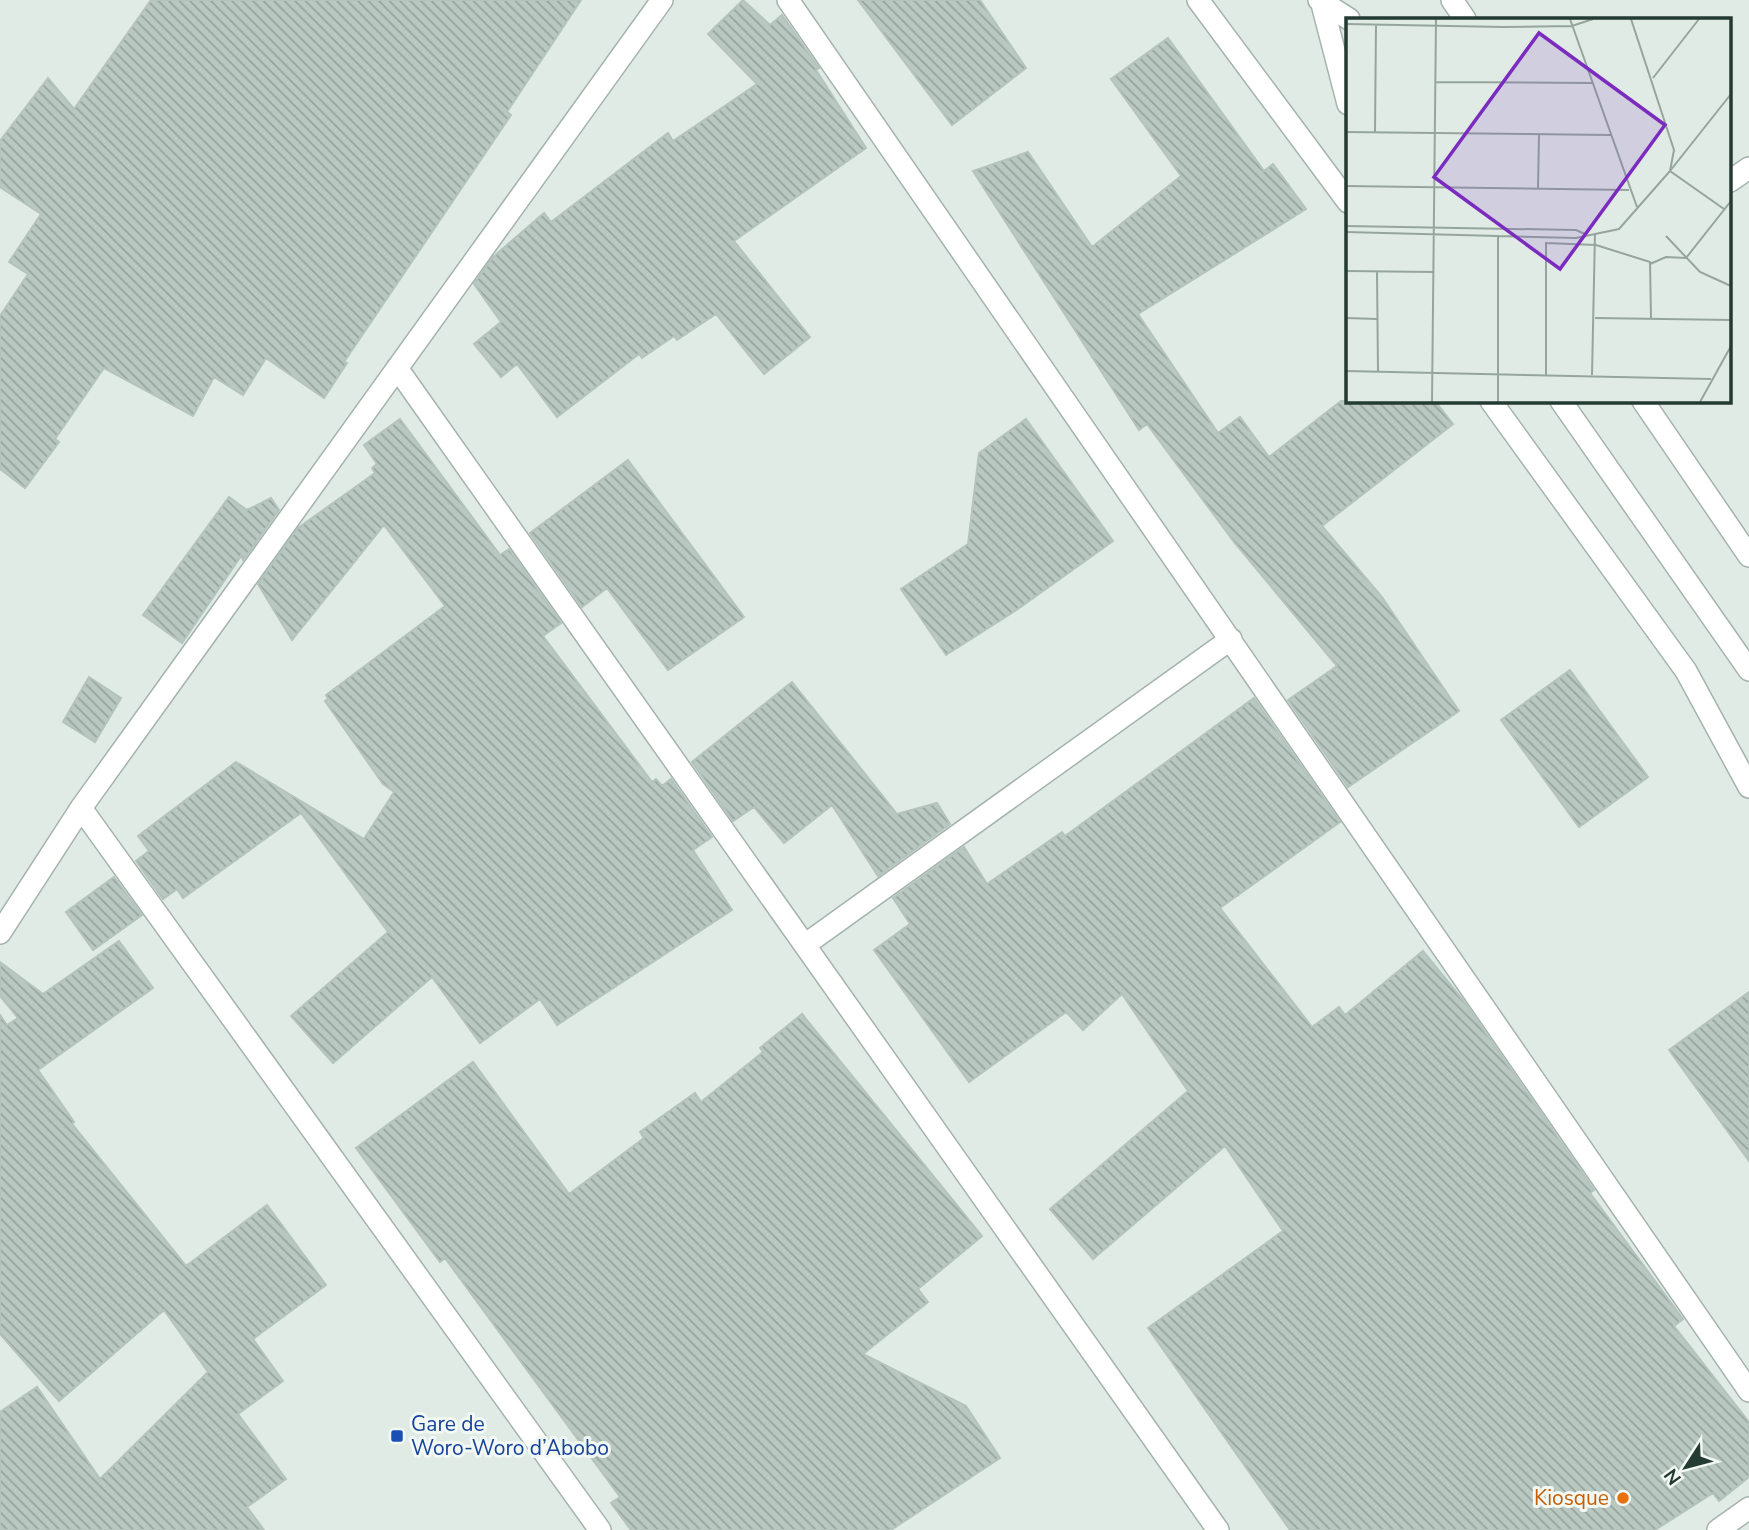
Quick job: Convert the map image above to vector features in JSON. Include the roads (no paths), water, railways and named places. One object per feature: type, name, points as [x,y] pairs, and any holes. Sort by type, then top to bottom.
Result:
[{"type":"street","points":[[0,933],[81,808],[662,0]]},
{"type":"street","points":[[788,0],[1749,1391]]},
{"type":"street","points":[[1198,0],[1346,199]]},
{"type":"street","points":[[1452,0],[1464,18]]},
{"type":"street","points":[[1320,2],[1347,18]]},
{"type":"street","points":[[1320,2],[1346,97]]},
{"type":"street","points":[[1732,180],[1749,167]]},
{"type":"street","points":[[397,368],[1217,1530]]},
{"type":"street","points":[[1492,402],[1686,671],[1749,787]]},
{"type":"street","points":[[1562,402],[1749,670]]},
{"type":"street","points":[[1644,402],[1749,556]]},
{"type":"street","points":[[806,944],[1231,639]]},
{"type":"street","points":[[81,808],[600,1530]]},
{"type":"street","points":[[1718,1530],[1749,1508]]},
{"type":"place","name":"Gare de Woro-Woro d’Abobo","points":[[397,1436]]},
{"type":"place","name":"Kiosque","points":[[1623,1498]]}]
